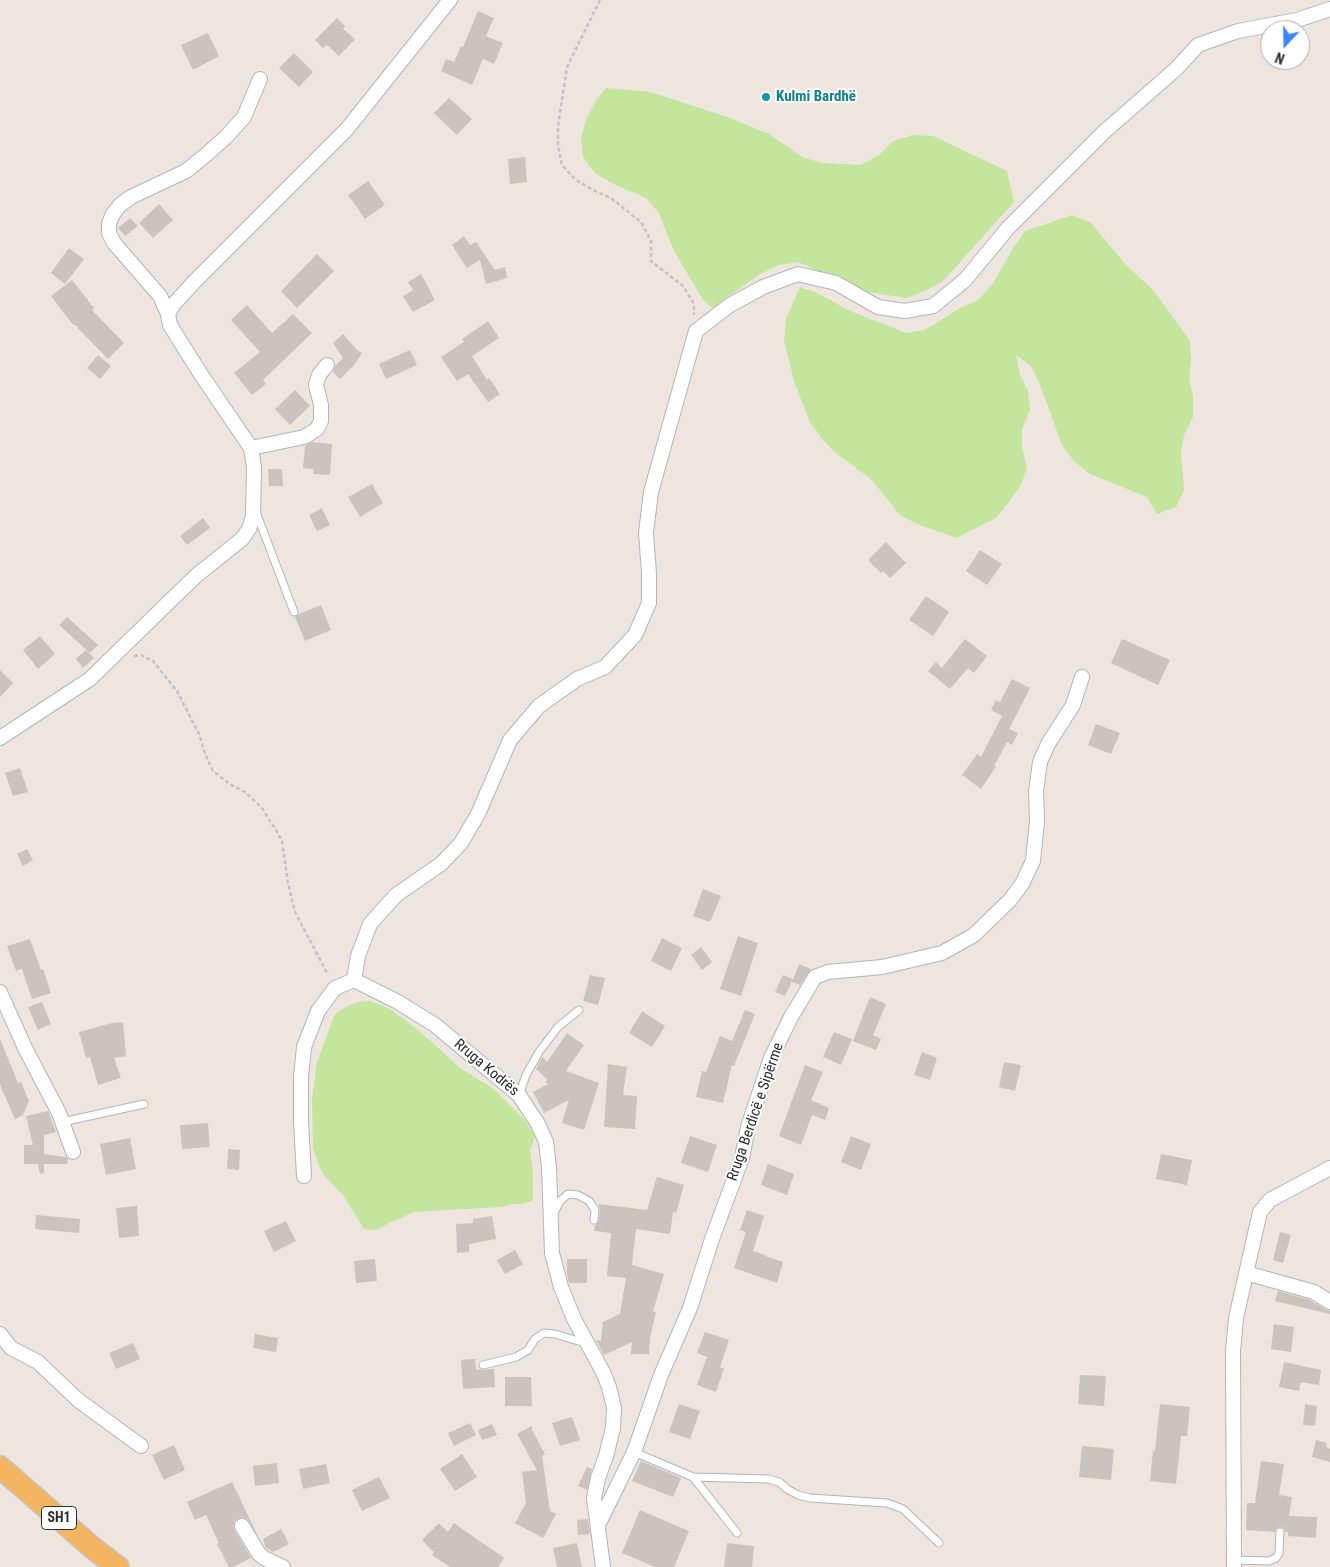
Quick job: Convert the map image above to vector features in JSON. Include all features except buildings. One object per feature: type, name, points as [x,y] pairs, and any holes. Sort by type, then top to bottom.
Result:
[{"type":"main road","name":"SH1","points":[[0,1467],[118,1567]]},
{"type":"street","points":[[168,314],[173,305],[195,282],[347,129],[450,0]]},
{"type":"street","points":[[304,1176],[300,1085],[304,1046],[318,1011],[335,988],[354,980],[358,956],[370,924],[396,895],[440,864],[461,843],[478,814],[510,740],[539,706],[577,679],[605,667],[635,636],[649,603],[646,533],[651,492],[696,332],[730,305],[763,287],[798,274],[836,283],[878,307],[905,311],[933,306],[965,280],[1008,228],[1104,132],[1176,69],[1198,45],[1238,31],[1297,20],[1330,9]]},
{"type":"street","points":[[0,738],[78,688],[109,662],[197,575],[242,539],[249,529],[253,517],[254,467],[251,448],[170,325],[168,314],[160,296],[114,243],[109,233],[109,223],[120,205],[131,197],[186,170],[226,137],[244,116],[260,79]]},
{"type":"street","points":[[251,448],[304,436],[317,429],[321,421],[322,405],[316,385],[319,375],[327,365]]},
{"type":"street","name":"Rruga Berdicë e Sipërme","points":[[598,1525],[634,1452],[662,1375],[690,1308],[712,1239],[742,1158],[748,1127],[771,1058],[804,993],[815,977],[828,972],[882,967],[942,953],[974,935],[1010,900],[1022,884],[1033,861],[1037,821],[1036,791],[1040,762],[1048,744],[1073,705],[1082,677]]},
{"type":"street","name":"Rruga Kodrës","points":[[354,980],[398,1002],[435,1025],[519,1095],[538,1124],[546,1142],[549,1167],[552,1253],[561,1287],[574,1319],[603,1372],[614,1408],[613,1428],[594,1498],[598,1525]]},
{"type":"street","points":[[0,992],[25,1048],[59,1113],[73,1152]]},
{"type":"street","points":[[1234,1563],[1234,1351],[1236,1318],[1260,1212],[1270,1200],[1330,1168]]},
{"type":"street","points":[[1246,1272],[1314,1292],[1330,1302]]},
{"type":"street","points":[[0,1334],[11,1348],[38,1362],[78,1400],[141,1446]]},
{"type":"street","points":[[598,1525],[603,1567]]},
{"type":"street","points":[[242,1526],[259,1554],[283,1567]]},
{"type":"lane","points":[[253,504],[294,612]]},
{"type":"lane","points":[[519,1095],[526,1075],[540,1052],[558,1027],[579,1010]]},
{"type":"lane","points":[[62,1122],[144,1104]]},
{"type":"lane","points":[[551,1220],[560,1201],[568,1194],[578,1195],[589,1201],[594,1210],[594,1220]]},
{"type":"lane","points":[[483,1365],[516,1357],[528,1350],[535,1339],[544,1333],[556,1334],[588,1344]]},
{"type":"lane","points":[[634,1452],[693,1477],[768,1479],[779,1482],[798,1496],[887,1503],[903,1509],[939,1543]]},
{"type":"lane","points":[[693,1477],[737,1533]]},
{"type":"lane","points":[[1234,1563],[1270,1561],[1276,1558],[1279,1553],[1280,1532]]},
{"type":"path","points":[[600,0],[567,66],[558,126],[558,146],[562,165],[576,180],[611,198],[642,222],[651,241],[651,261],[683,286],[694,304],[696,332]]},
{"type":"path","points":[[130,657],[141,655],[153,661],[177,691],[199,734],[213,771],[261,807],[276,830],[282,840],[288,883],[295,912],[335,988]]},
{"type":"green space","points":[[606,88],[650,92],[730,118],[769,134],[802,157],[822,163],[861,165],[879,155],[893,141],[913,135],[933,136],[1007,171],[1014,202],[943,281],[925,291],[906,298],[868,292],[798,262],[779,265],[760,274],[712,308],[703,300],[674,251],[659,213],[646,198],[611,183],[595,173],[583,157],[581,138],[586,120],[595,102]]},
{"type":"green space","points":[[1072,215],[1090,222],[1126,265],[1154,291],[1190,341],[1189,379],[1193,397],[1193,417],[1184,435],[1181,452],[1184,490],[1176,507],[1157,514],[1147,497],[1090,474],[1074,461],[1062,445],[1041,387],[1031,366],[1016,355],[1020,375],[1028,391],[1030,410],[1022,429],[1022,447],[1027,468],[1020,487],[996,518],[956,538],[917,524],[900,515],[871,479],[836,453],[822,439],[810,422],[794,381],[784,340],[786,319],[800,287],[817,293],[850,311],[906,333],[925,330],[960,308],[978,300],[992,285],[1025,231]]},
{"type":"green space","points":[[370,1001],[390,1009],[423,1034],[460,1068],[494,1089],[523,1118],[535,1136],[530,1150],[533,1171],[533,1200],[522,1204],[501,1207],[413,1212],[375,1230],[364,1229],[343,1195],[324,1175],[319,1166],[313,1148],[312,1100],[317,1062],[334,1016],[350,1005]]},
{"type":"place","name":"Kulmi Bardhë","points":[[766,97]]}]
